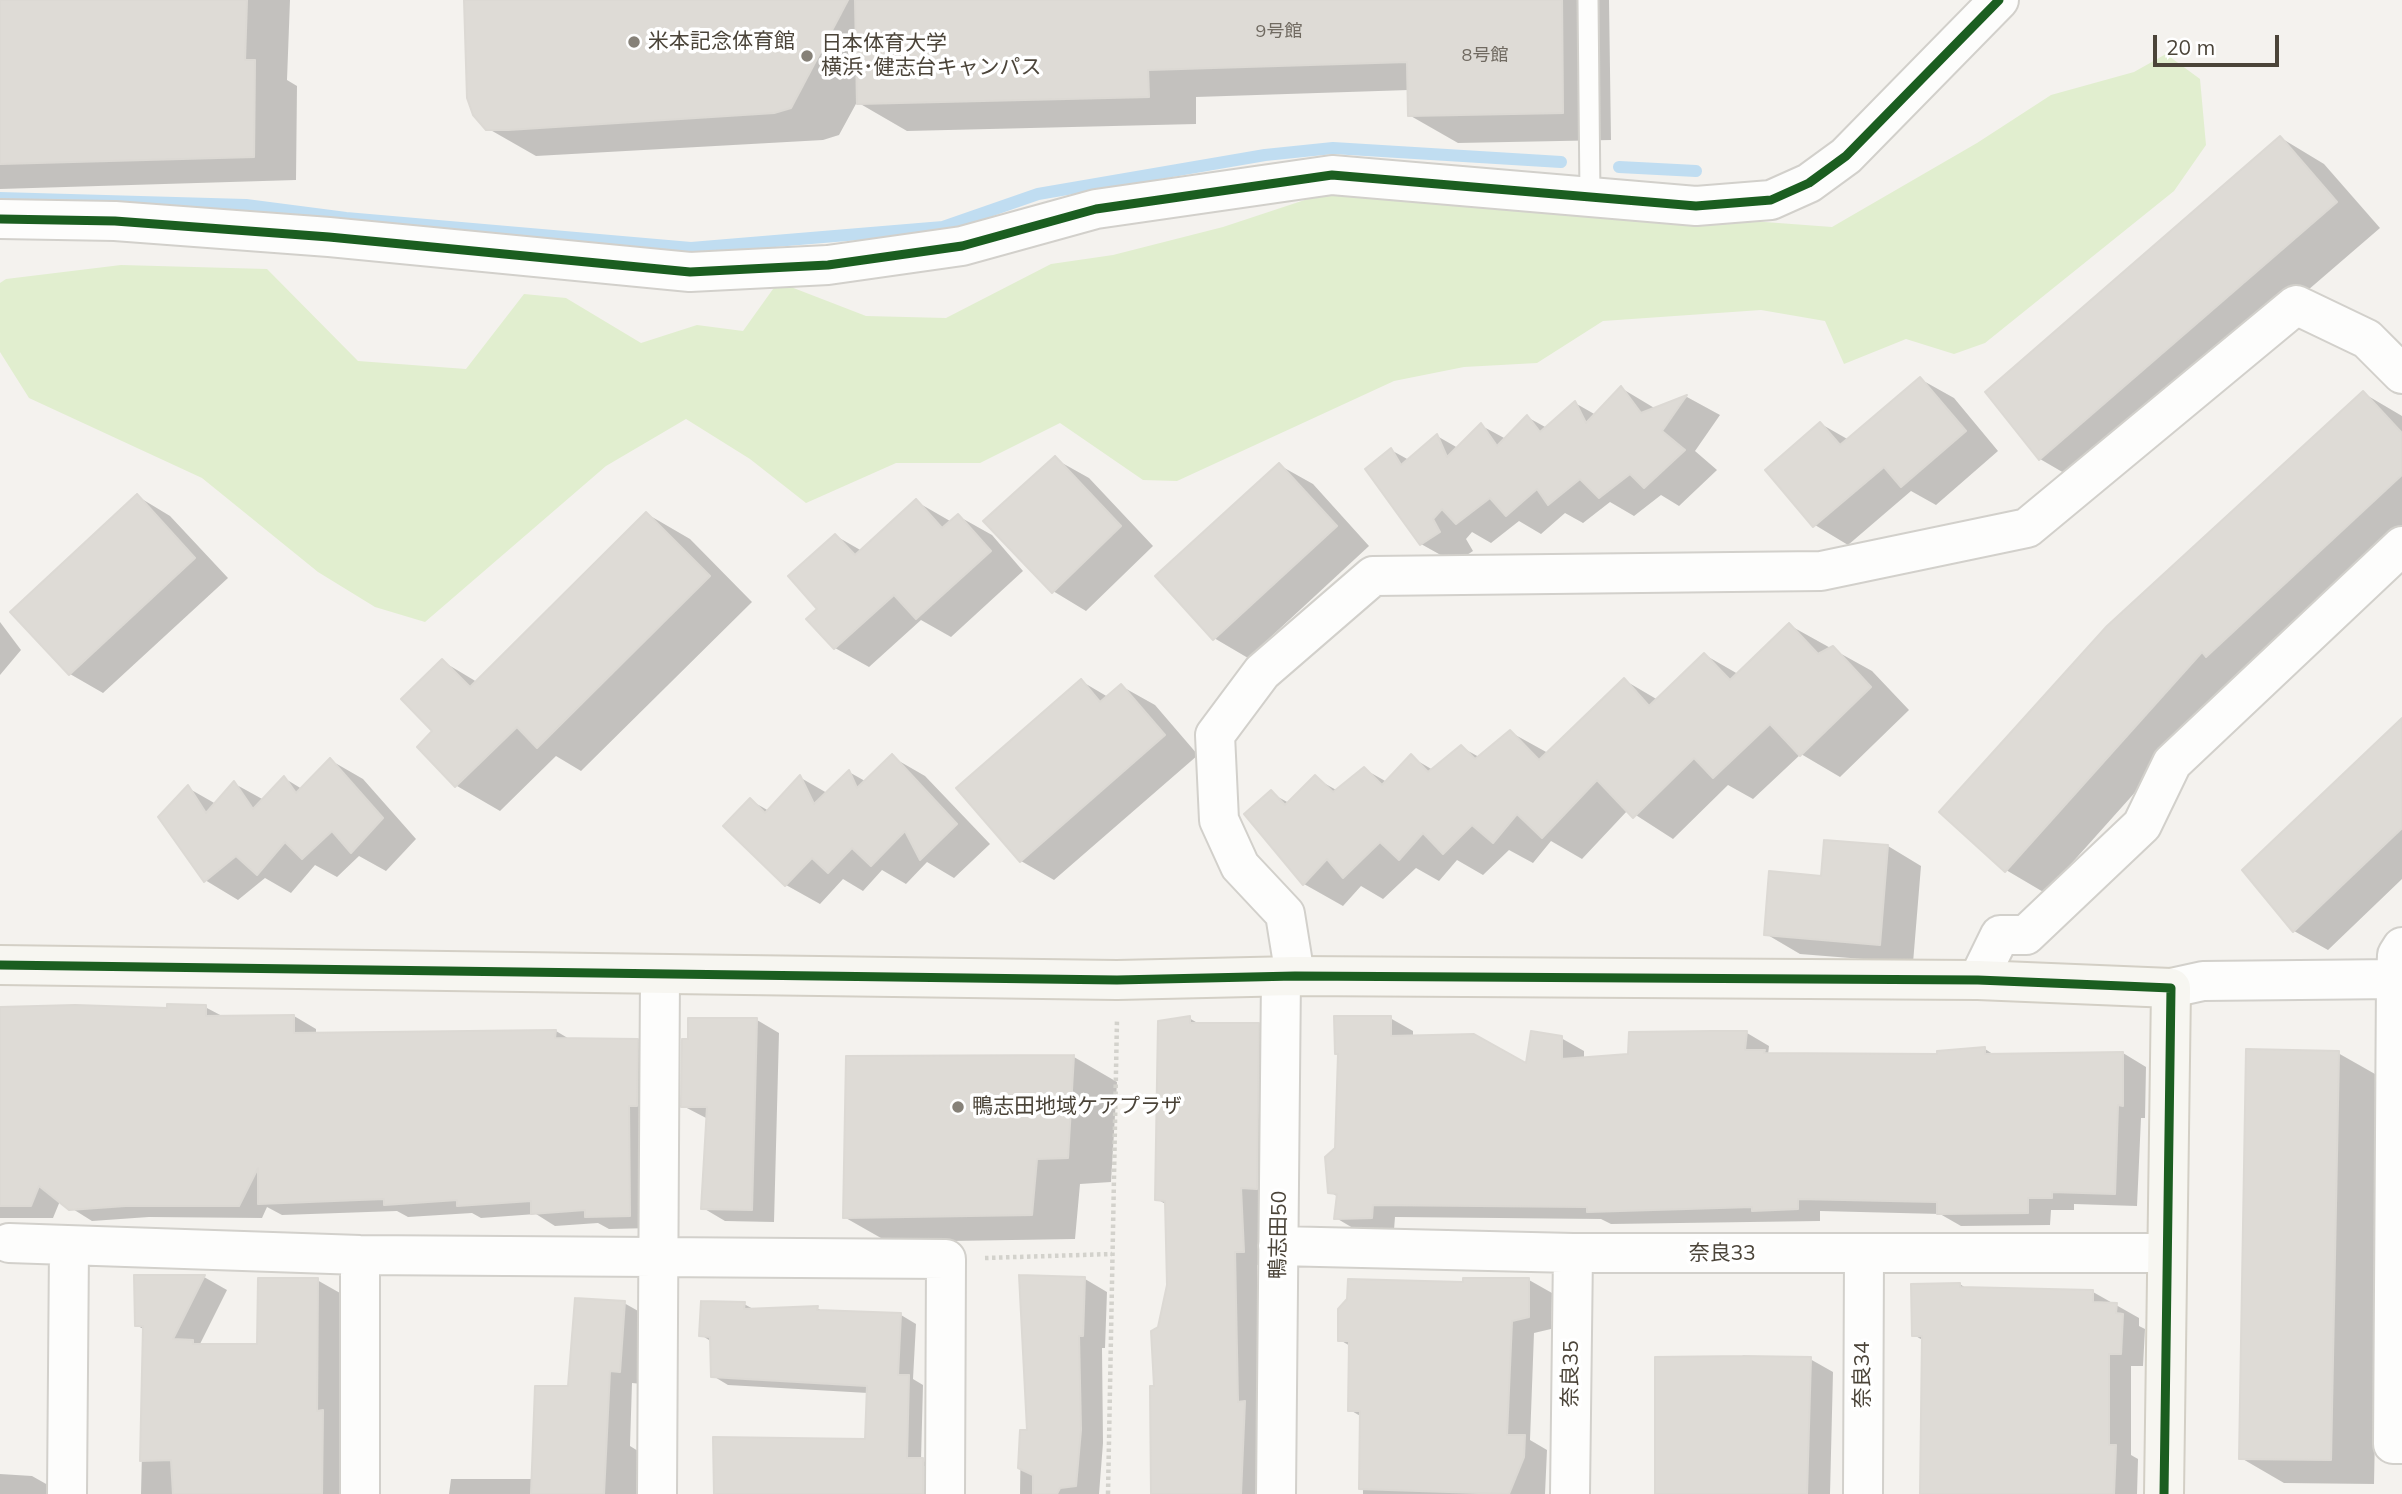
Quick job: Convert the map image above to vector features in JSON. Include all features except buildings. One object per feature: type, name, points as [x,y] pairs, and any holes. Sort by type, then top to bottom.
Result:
[{"type":"street","points":[[0,219],[115,221],[329,237],[690,272],[828,265],[962,246],[1096,209],[1332,175],[1696,206],[1771,200],[1809,183],[1846,156],[1999,0]]},
{"type":"street","name":"鴨志田50","points":[[1276,1494],[1278,1246],[1288,976],[1285,914],[1240,866],[1219,820],[1215,735],[1262,672],[1373,576],[1821,571],[2026,528],[2296,305],[2367,339],[2402,374]]},
{"type":"street","points":[[1978,981],[2000,935],[2026,935],[2142,825],[2172,763],[2402,546]]},
{"type":"street","points":[[0,965],[1117,980],[1288,976],[1978,981],[2171,988],[2203,981],[2399,963],[2393,1444],[2402,1444]]},
{"type":"street","points":[[657,1494],[660,975]]},
{"type":"street","points":[[2164,1494],[2171,988]]},
{"type":"street","points":[[9,1243],[360,1255],[946,1259],[944,1494]]},
{"type":"street","name":"奈良33","points":[[1278,1246],[1573,1253],[2166,1253]]},
{"type":"street","points":[[67,1494],[69,1247]]},
{"type":"street","name":"奈良35","points":[[1570,1494],[1573,1253]]},
{"type":"street","points":[[360,1255],[360,1494]]},
{"type":"street","name":"奈良34","points":[[1863,1494],[1864,1255]]},
{"type":"lane","points":[[1588,0],[1591,196]]},
{"type":"path","points":[[1108,1494],[1117,980]]},
{"type":"path","points":[[946,1259],[1112,1254]]},
{"type":"green space","points":[[2166,54],[2200,79],[2206,145],[2174,191],[1985,343],[1954,354],[1906,339],[1844,364],[1825,321],[1761,310],[1603,321],[1537,363],[1464,367],[1394,381],[1177,481],[1143,480],[1060,423],[980,463],[896,463],[806,503],[750,459],[686,419],[606,466],[425,622],[375,607],[318,572],[202,478],[29,398],[0,352],[0,283],[6,279],[121,265],[267,269],[358,361],[466,369],[524,294],[566,298],[641,343],[697,325],[743,331],[778,282],[866,316],[946,318],[1051,264],[1113,255],[1223,227],[1335,190],[1832,227],[1977,143],[2051,95],[2134,72]]},
{"type":"waterway","points":[[0,198],[246,205],[346,218],[691,248],[943,227],[1038,194],[1265,155],[1333,148],[1561,162]]},
{"type":"waterway","points":[[1619,167],[1696,171]]},
{"type":"cycle path","points":[[0,219],[115,221],[329,237],[690,272],[828,265],[962,246],[1096,209],[1332,175],[1696,206],[1771,200],[1809,183],[1846,156],[1999,0]]},
{"type":"cycle path","points":[[0,965],[1117,980],[1295,976],[1978,980],[2171,988],[2164,1494]]},
{"type":"place","name":"米本記念体育館","points":[[634,42]]},
{"type":"place","name":"日本体育大学 横浜･健志台キャンパス","points":[[807,56]]},
{"type":"place","name":"鴨志田地域ケアプラザ","points":[[958,1107]]}]
